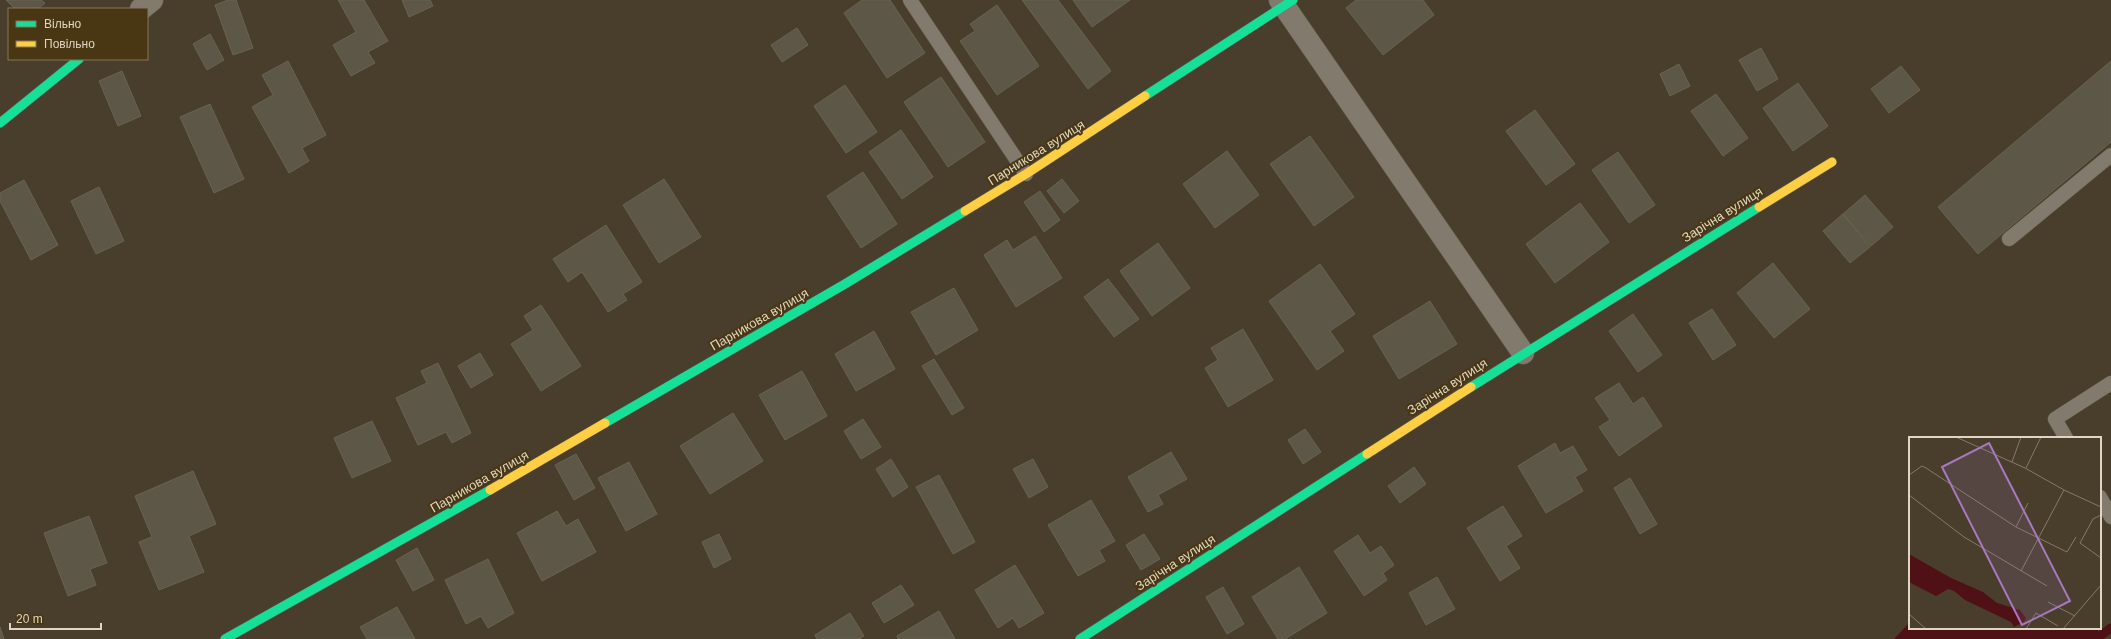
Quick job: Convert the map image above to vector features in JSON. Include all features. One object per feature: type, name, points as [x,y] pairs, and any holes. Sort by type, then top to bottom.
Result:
[{"type":"street","points":[[141,8],[152,0]]},
{"type":"street","points":[[1286,2],[1523,352]]},
{"type":"street","name":"Парникова вулиця","points":[[225,639],[418,532],[818,300],[1026,174],[1286,2]]},
{"type":"street","points":[[0,123],[78,60]]},
{"type":"street","name":"Зарічна вулиця","points":[[1080,639],[1523,352],[1832,162]]},
{"type":"lane","points":[[910,0],[1026,174]]},
{"type":"lane","points":[[2009,238],[2111,156]]},
{"type":"lane","points":[[2065,437],[2055,419],[2111,383]]},
{"type":"lane","points":[[2101,499],[2111,517]]},
{"type":"shaded area","points":[[1909,623],[1909,629],[2097,629],[2101,639],[1894,639]]},
{"type":"building","points":[[6,0],[41,0],[45,3],[39,8],[14,8]]},
{"type":"building","points":[[228,0],[236,0],[253,48],[233,55],[215,5]]},
{"type":"building","points":[[338,0],[364,0],[388,41],[368,52],[375,63],[351,76],[333,45],[356,32]]},
{"type":"building","points":[[402,0],[430,0],[433,6],[409,17]]},
{"type":"building","points":[[862,0],[890,0],[925,53],[887,78],[844,13]]},
{"type":"building","points":[[1022,0],[1058,0],[1111,71],[1088,89]]},
{"type":"building","points":[[1073,0],[1130,0],[1092,27]]},
{"type":"building","points":[[1356,0],[1423,0],[1434,15],[1383,55],[1346,8]]},
{"type":"building","points":[[997,5],[1039,66],[997,95],[960,41],[975,31],[970,24]]},
{"type":"building","points":[[797,28],[808,45],[782,62],[771,45]]},
{"type":"building","points":[[210,34],[224,60],[207,70],[193,44]]},
{"type":"building","points":[[1761,48],[1778,79],[1757,91],[1739,60]]},
{"type":"building","points":[[288,61],[326,135],[302,148],[309,161],[289,173],[252,107],[273,95],[262,75]]},
{"type":"building","points":[[2111,61],[2111,142],[1978,254],[1938,207]]},
{"type":"building","points":[[1679,64],[1690,86],[1670,96],[1660,74]]},
{"type":"building","points":[[1901,66],[1920,90],[1889,113],[1871,89]]},
{"type":"building","points":[[122,71],[141,116],[118,126],[99,81]]},
{"type":"building","points":[[941,77],[985,142],[948,167],[904,102]]},
{"type":"building","points":[[1798,83],[1828,126],[1793,151],[1763,108]]},
{"type":"building","points":[[845,85],[877,132],[846,153],[814,106]]},
{"type":"building","points":[[1716,94],[1748,138],[1723,156],[1691,111]]},
{"type":"building","points":[[210,104],[244,179],[214,193],[180,117]]},
{"type":"building","points":[[1535,110],[1575,164],[1546,185],[1506,131]]},
{"type":"building","points":[[901,130],[933,177],[902,199],[869,152]]},
{"type":"building","points":[[1310,136],[1354,197],[1314,226],[1270,164]]},
{"type":"building","points":[[1227,151],[1259,195],[1215,228],[1183,184]]},
{"type":"building","points":[[1618,152],[1655,205],[1629,223],[1592,170]]},
{"type":"building","points":[[863,172],[897,224],[861,248],[827,196]]},
{"type":"building","points":[[664,179],[701,237],[659,263],[623,205]]},
{"type":"building","points":[[1062,179],[1079,201],[1064,213],[1047,191]]},
{"type":"building","points":[[24,180],[58,245],[31,260],[0,201],[0,193]]},
{"type":"building","points":[[99,187],[124,241],[96,254],[71,201]]},
{"type":"building","points":[[1040,191],[1060,220],[1044,232],[1024,202]]},
{"type":"building","points":[[1865,195],[1893,227],[1871,246],[1843,214]]},
{"type":"building","points":[[1580,203],[1609,242],[1555,283],[1526,244]]},
{"type":"building","points":[[1843,214],[1870,247],[1850,263],[1823,231]]},
{"type":"building","points":[[606,225],[642,282],[623,294],[627,300],[608,312],[582,272],[568,282],[553,259]]},
{"type":"building","points":[[1035,236],[1062,278],[1016,307],[984,255],[1007,240],[1013,250]]},
{"type":"building","points":[[1158,243],[1190,288],[1152,316],[1120,271]]},
{"type":"building","points":[[1773,263],[1810,309],[1774,338],[1737,293]]},
{"type":"building","points":[[1320,264],[1355,314],[1330,331],[1344,351],[1317,370],[1269,301]]},
{"type":"building","points":[[1108,279],[1139,319],[1114,337],[1084,297]]},
{"type":"building","points":[[954,288],[978,330],[936,355],[911,312]]},
{"type":"building","points":[[1430,301],[1457,344],[1399,379],[1373,336]]},
{"type":"building","points":[[541,305],[581,366],[541,391],[511,344],[533,330],[524,316]]},
{"type":"building","points":[[1712,309],[1736,345],[1713,360],[1689,323]]},
{"type":"building","points":[[1633,314],[1662,355],[1638,372],[1609,331]]},
{"type":"building","points":[[1243,329],[1273,380],[1228,407],[1205,368],[1218,360],[1211,348]]},
{"type":"building","points":[[874,331],[895,369],[856,391],[835,354]]},
{"type":"building","points":[[480,353],[493,375],[471,388],[458,366]]},
{"type":"building","points":[[934,359],[964,408],[952,415],[922,366]]},
{"type":"building","points":[[438,363],[471,433],[452,443],[446,432],[418,445],[396,398],[427,383],[421,371]]},
{"type":"building","points":[[802,371],[827,416],[785,440],[759,395]]},
{"type":"building","points":[[1619,383],[1633,404],[1643,397],[1662,426],[1619,456],[1599,427],[1610,420],[1595,398]]},
{"type":"building","points":[[733,413],[763,461],[710,494],[680,446]]},
{"type":"building","points":[[863,419],[881,447],[861,459],[844,431]]},
{"type":"building","points":[[372,421],[391,461],[352,478],[334,438]]},
{"type":"building","points":[[1305,429],[1321,452],[1303,464],[1288,440]]},
{"type":"building","points":[[1555,443],[1560,453],[1573,446],[1587,470],[1575,477],[1583,491],[1546,513],[1518,466]]},
{"type":"building","points":[[1171,452],[1187,479],[1158,495],[1163,504],[1148,512],[1128,477]]},
{"type":"building","points":[[576,454],[595,488],[574,500],[555,465]]},
{"type":"building","points":[[891,459],[908,487],[893,497],[876,469]]},
{"type":"building","points":[[1033,459],[1048,487],[1029,498],[1013,469]]},
{"type":"building","points":[[629,462],[657,514],[626,531],[598,478]]},
{"type":"building","points":[[1414,467],[1426,484],[1400,503],[1388,486]]},
{"type":"building","points":[[193,471],[216,524],[189,536],[204,572],[159,590],[139,542],[152,537],[135,496]]},
{"type":"building","points":[[939,475],[975,542],[953,554],[916,487]]},
{"type":"building","points":[[1630,478],[1657,524],[1640,534],[1614,488]]},
{"type":"building","points":[[1091,500],[1115,541],[1099,550],[1105,561],[1078,576],[1048,525]]},
{"type":"building","points":[[1503,506],[1522,536],[1506,546],[1520,568],[1500,581],[1467,528]]},
{"type":"building","points":[[557,511],[566,526],[578,519],[596,552],[542,581],[517,533]]},
{"type":"building","points":[[89,516],[107,563],[90,569],[96,585],[68,596],[44,533]]},
{"type":"building","points":[[719,534],[731,559],[714,568],[702,542]]},
{"type":"building","points":[[1144,534],[1160,559],[1141,570],[1126,545]]},
{"type":"building","points":[[1358,535],[1370,553],[1381,546],[1394,565],[1383,573],[1387,580],[1364,596],[1334,551]]},
{"type":"building","points":[[417,548],[434,580],[413,591],[396,560]]},
{"type":"building","points":[[488,559],[514,613],[488,628],[481,616],[466,624],[445,580]]},
{"type":"building","points":[[1015,565],[1044,613],[1019,628],[1013,618],[998,628],[975,590]]},
{"type":"building","points":[[1299,567],[1327,613],[1285,639],[1278,639],[1252,597]]},
{"type":"building","points":[[1437,577],[1455,609],[1426,625],[1409,593]]},
{"type":"building","points":[[901,585],[914,605],[884,623],[872,603]]},
{"type":"building","points":[[1223,587],[1244,624],[1227,634],[1206,597]]},
{"type":"building","points":[[397,607],[415,639],[367,639],[360,627]]},
{"type":"building","points":[[939,611],[955,639],[898,639],[897,636]]},
{"type":"building","points":[[850,613],[864,636],[859,639],[817,639],[815,635]]},
{"type":"building","points":[[0,627],[4,639],[0,639]]},
{"type":"waterway","points":[[2096,639],[2111,628]]},
{"type":"traffic: fast","points":[[1145,96],[1293,0]]},
{"type":"traffic: fast","points":[[0,123],[78,60]]},
{"type":"traffic: fast","points":[[1471,387],[1759,207]]},
{"type":"traffic: fast","points":[[605,423],[845,284],[965,211]]},
{"type":"traffic: fast","points":[[1080,639],[1367,454]]},
{"type":"traffic: fast","points":[[225,639],[490,490]]},
{"type":"traffic: slow","points":[[965,211],[1026,174],[1145,96]]},
{"type":"traffic: slow","points":[[1759,207],[1832,162]]},
{"type":"traffic: slow","points":[[1367,454],[1471,387]]},
{"type":"traffic: slow","points":[[490,490],[605,423]]}]
